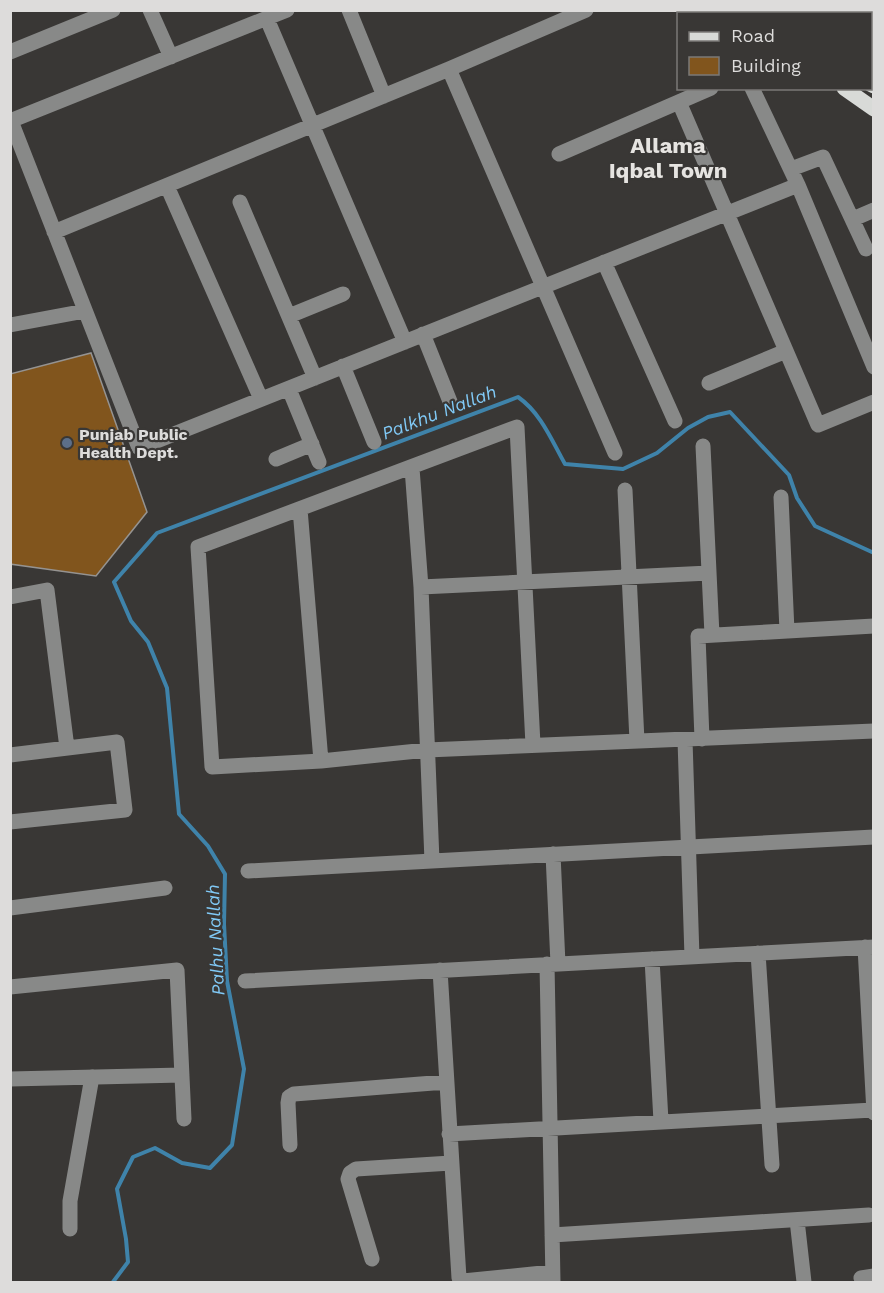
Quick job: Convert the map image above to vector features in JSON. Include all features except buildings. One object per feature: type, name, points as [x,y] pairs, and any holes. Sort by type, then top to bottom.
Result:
[{"type":"main road","points":[[847,90],[873,109]]},
{"type":"street","points":[[10,52],[113,10]]},
{"type":"street","points":[[150,10],[171,57]]},
{"type":"street","points":[[287,10],[11,121],[139,448],[798,184]]},
{"type":"street","points":[[349,10],[384,96]]},
{"type":"street","points":[[54,232],[586,10]]},
{"type":"street","points":[[267,19],[405,342]]},
{"type":"street","points":[[449,69],[615,453]]},
{"type":"street","points":[[559,154],[706,90]]},
{"type":"street","points":[[754,90],[798,184],[873,367]]},
{"type":"street","points":[[679,102],[818,425],[873,402]]},
{"type":"street","points":[[791,169],[823,157],[867,249]]},
{"type":"street","points":[[167,186],[261,399]]},
{"type":"street","points":[[240,202],[315,378]]},
{"type":"street","points":[[853,219],[873,210]]},
{"type":"street","points":[[604,262],[675,421]]},
{"type":"street","points":[[289,316],[343,294]]},
{"type":"street","points":[[10,325],[85,311]]},
{"type":"street","points":[[423,334],[451,404]]},
{"type":"street","points":[[709,383],[786,351]]},
{"type":"street","points":[[344,366],[374,442]]},
{"type":"street","points":[[289,389],[319,462]]},
{"type":"street","points":[[533,745],[517,427],[198,547],[212,767],[321,761],[427,750],[873,731]]},
{"type":"street","points":[[276,459],[312,444]]},
{"type":"street","points":[[703,446],[712,635]]},
{"type":"street","points":[[412,468],[422,587],[432,861]]},
{"type":"street","points":[[625,490],[637,741]]},
{"type":"street","points":[[781,496],[788,631]]},
{"type":"street","points":[[300,509],[321,761]]},
{"type":"street","points":[[422,587],[709,573]]},
{"type":"street","points":[[10,597],[47,590],[67,748]]},
{"type":"street","points":[[702,739],[698,636],[873,626]]},
{"type":"street","points":[[684,740],[692,957]]},
{"type":"street","points":[[10,755],[117,742],[125,810],[10,822]]},
{"type":"street","points":[[248,871],[873,837]]},
{"type":"street","points":[[440,970],[459,1278],[463,1281],[552,1277],[550,1128],[553,854]]},
{"type":"street","points":[[10,908],[165,888]]},
{"type":"street","points":[[245,981],[869,947],[873,1111],[768,1114],[449,1134]]},
{"type":"street","points":[[758,953],[772,1165]]},
{"type":"street","points":[[652,959],[661,1121]]},
{"type":"street","points":[[10,987],[177,970],[183,1119]]},
{"type":"street","points":[[10,1079],[182,1075]]},
{"type":"street","points":[[70,1229],[70,1202],[92,1077]]},
{"type":"street","points":[[290,1145],[288,1103],[289,1097],[294,1094],[446,1082]]},
{"type":"street","points":[[372,1259],[348,1179],[350,1173],[356,1169],[451,1163]]},
{"type":"street","points":[[552,1235],[869,1215]]},
{"type":"street","points":[[797,1220],[804,1282]]},
{"type":"waterway","name":"Palkhu Nallah","points":[[113,1282],[128,1262],[117,1189],[133,1157],[155,1148],[182,1163],[210,1168],[232,1145],[244,1069],[227,981],[224,924],[225,874],[208,846],[179,814],[167,688],[148,642],[131,621],[114,582],[157,533],[518,397],[540,419],[565,464],[623,469],[657,453],[688,428],[708,417],[730,412],[789,475],[797,498],[815,526],[874,553]]},
{"type":"place","name":"Punjab Public Health Dept.","points":[[67,443]]},
{"type":"district","name":"Allama Iqbal Town","points":[[668,158]]},
{"type":"water label","name":"Palhu Nallah","points":[[215,940]]}]
